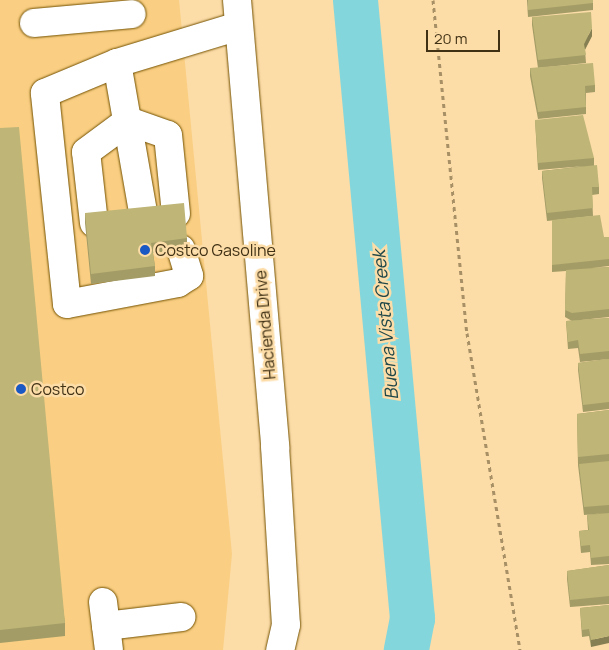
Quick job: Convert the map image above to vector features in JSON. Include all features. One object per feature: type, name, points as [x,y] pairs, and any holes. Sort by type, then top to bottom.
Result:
[{"type":"main road","points":[[34,23],[132,7],[126,60],[124,132],[136,218]]},
{"type":"main road","points":[[176,250],[134,285],[67,304],[45,93],[238,13]]},
{"type":"main road","name":"Hacienda Drive","points":[[238,13],[275,446],[286,625],[280,650]]},
{"type":"main road","points":[[124,132],[136,218]]},
{"type":"main road","points":[[124,132],[168,135],[136,218]]},
{"type":"main road","points":[[106,626],[181,617]]},
{"type":"path","points":[[433,0],[467,333],[520,650]]},
{"type":"shaded area","points":[[0,0],[179,0],[232,554],[223,650],[0,650]]},
{"type":"building","points":[[528,0],[593,0],[593,3],[528,10]]},
{"type":"building","points":[[591,12],[592,28],[584,44],[586,55],[538,60],[532,17]]},
{"type":"building","points":[[593,63],[595,85],[585,86],[586,107],[538,112],[530,68]]},
{"type":"building","points":[[583,115],[594,158],[538,163],[535,120]]},
{"type":"building","name":"Costco","points":[[19,127],[65,623],[0,630],[0,128]]},
{"type":"building","points":[[597,165],[599,187],[592,187],[593,208],[547,213],[542,171]]},
{"type":"building","points":[[184,203],[187,238],[151,243],[155,266],[91,274],[85,213]]},
{"type":"building","points":[[600,215],[604,237],[609,237],[609,259],[552,265],[552,220]]},
{"type":"building","points":[[609,267],[609,309],[572,313],[565,310],[566,270]]},
{"type":"building","points":[[609,318],[609,351],[580,354],[578,340],[568,342],[566,321]]},
{"type":"building","points":[[609,359],[609,402],[583,405],[578,363]]},
{"type":"building","points":[[609,410],[609,454],[578,457],[577,414]]},
{"type":"building","points":[[609,461],[609,505],[584,507],[579,464]]},
{"type":"building","points":[[609,513],[609,556],[591,558],[590,545],[581,546],[579,531],[589,530],[587,515]]},
{"type":"building","points":[[609,565],[609,596],[570,600],[567,571]]},
{"type":"building","points":[[609,605],[609,636],[591,640],[589,629],[582,630],[580,608]]},
{"type":"waterway","name":"Buena Vista Creek","points":[[355,0],[412,618],[406,650]]},
{"type":"place","name":"Costco Gasoline","points":[[145,250]]},
{"type":"place","name":"Costco","points":[[21,389]]}]
